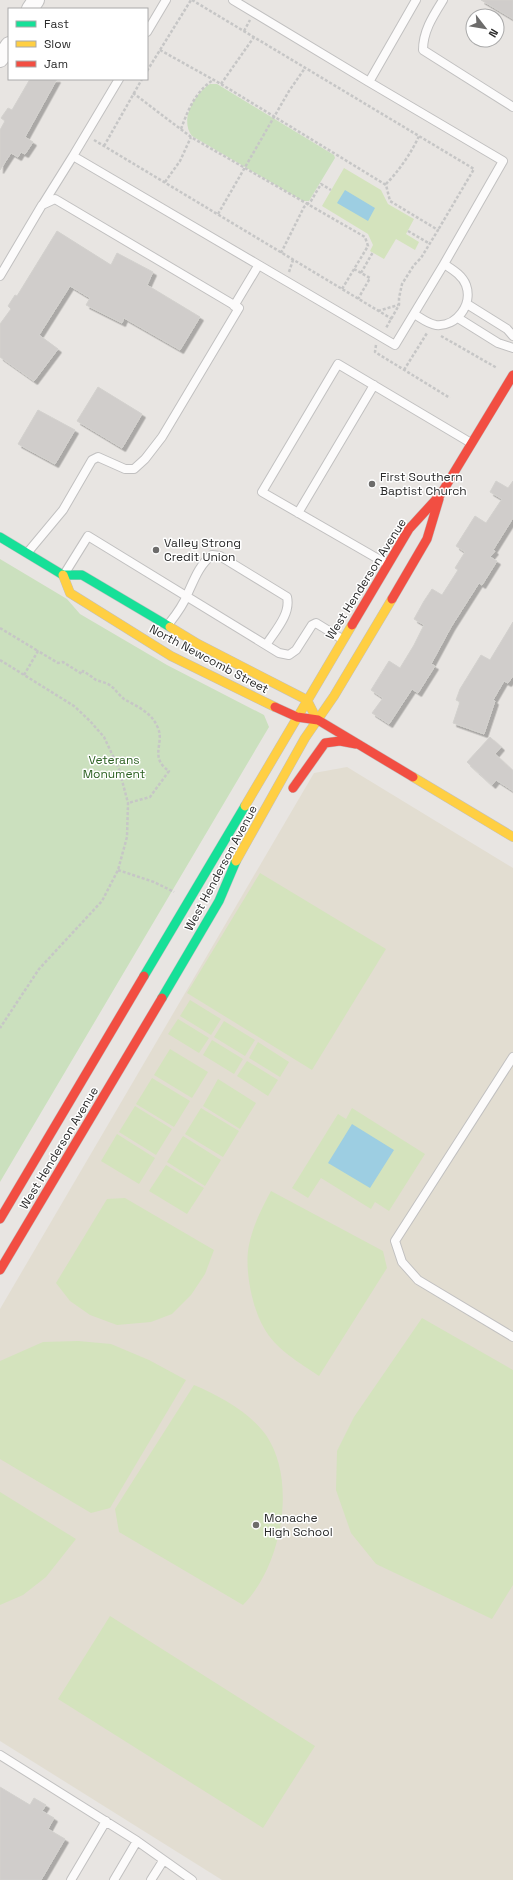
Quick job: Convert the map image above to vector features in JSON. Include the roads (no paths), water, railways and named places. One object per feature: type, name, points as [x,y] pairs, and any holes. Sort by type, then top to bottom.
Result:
[{"type":"main road","name":"West Henderson Avenue","points":[[0,1219],[4,1203],[87,1072],[387,564],[409,529],[441,494],[512,376]]},
{"type":"main road","name":"West Henderson Avenue","points":[[0,1270],[219,901],[231,870],[305,738],[334,696],[427,539],[441,494]]},
{"type":"main road","points":[[0,537],[63,575]]},
{"type":"main road","name":"North Newcomb Street","points":[[307,700],[198,644],[82,575],[63,575],[70,593],[171,656],[297,717],[318,720],[513,838]]},
{"type":"main road","points":[[89,605],[114,608]]},
{"type":"main road","points":[[153,626],[168,626]]},
{"type":"main road","points":[[307,700],[318,720]]},
{"type":"main road","points":[[287,797],[325,743],[332,741],[344,741],[363,746]]},
{"type":"main road","points":[[219,901],[261,836]]},
{"type":"main road","points":[[82,1099],[85,1092],[87,1072]]},
{"type":"main road","points":[[31,1196],[35,1210]]},
{"type":"main road","points":[[4,1203],[12,1215]]},
{"type":"street","points":[[0,60],[8,46]]},
{"type":"lane","points":[[148,30],[166,0]]},
{"type":"lane","points":[[73,156],[258,266],[395,345],[444,264],[503,160],[369,82],[233,0]]},
{"type":"lane","points":[[369,82],[416,0]]},
{"type":"lane","points":[[443,0],[431,19],[423,40],[423,50],[513,107]]},
{"type":"lane","points":[[0,276],[118,80]]},
{"type":"lane","points":[[28,553],[63,510],[92,460],[98,457],[125,469],[134,469],[145,459],[162,437],[239,308],[55,199],[42,205]]},
{"type":"lane","points":[[414,314],[430,324],[447,324],[458,318],[467,304],[466,285],[460,275],[444,264]]},
{"type":"lane","points":[[234,306],[258,266]]},
{"type":"lane","points":[[467,304],[507,329],[513,336]]},
{"type":"lane","points":[[458,318],[498,343],[513,348]]},
{"type":"lane","points":[[387,564],[262,492],[338,364],[472,444]]},
{"type":"lane","points":[[298,513],[374,385]]},
{"type":"lane","points":[[63,575],[88,536],[279,653],[289,655],[296,650],[312,625],[316,623],[342,640]]},
{"type":"lane","points":[[168,626],[187,596],[194,577],[206,559],[212,555],[220,556],[279,590],[287,597],[289,605],[282,621],[266,645]]},
{"type":"lane","points":[[513,1058],[395,1241],[402,1262],[418,1280],[513,1337]]},
{"type":"lane","points":[[0,1755],[137,1841],[192,1880]]},
{"type":"lane","points":[[70,1880],[106,1822]]},
{"type":"lane","points":[[114,1880],[137,1841]]},
{"type":"lane","points":[[152,1880],[163,1860]]},
{"type":"water","points":[[345,190],[375,208],[368,221],[337,203]]},
{"type":"water","points":[[352,1124],[394,1150],[370,1188],[328,1163]]},
{"type":"place","name":"First Southern Baptist Church","points":[[372,484]]},
{"type":"place","name":"Valley Strong Credit Union","points":[[156,550]]},
{"type":"place","name":"Monache High School","points":[[256,1525]]},
{"type":"park label","name":"Veterans Monument","points":[[114,767]]}]
